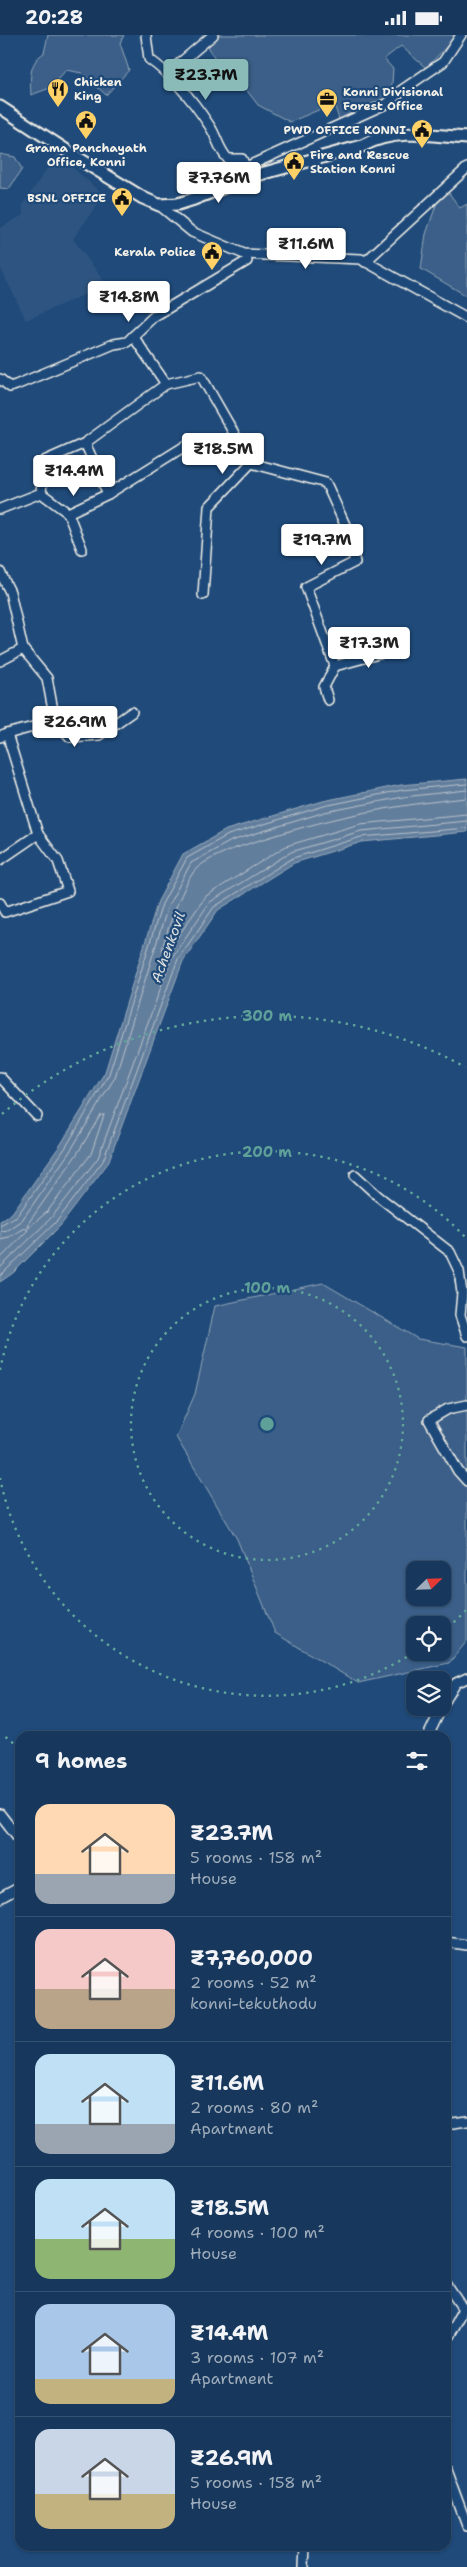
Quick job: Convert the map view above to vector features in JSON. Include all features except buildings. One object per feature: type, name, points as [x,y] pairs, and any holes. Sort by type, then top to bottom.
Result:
[{"type":"main road","points":[[0,107],[95,169],[144,199],[159,205],[178,204],[194,199],[248,172],[362,145],[374,139],[406,133],[467,138]]},
{"type":"street","points":[[146,35],[149,59],[168,73],[211,127],[222,153],[228,159],[242,159],[248,172],[388,103],[402,90],[443,62],[461,35]]},
{"type":"street","points":[[168,73],[213,35]]},
{"type":"street","points":[[365,262],[467,169]]},
{"type":"street","points":[[159,205],[192,232],[244,254],[360,259],[467,318]]},
{"type":"street","points":[[0,379],[10,387],[114,344],[127,342],[165,309],[247,261]]},
{"type":"street","points":[[133,336],[166,384]]},
{"type":"street","points":[[41,493],[44,461],[85,443],[166,384],[201,376],[251,463],[326,483],[346,527],[355,562],[306,587],[335,666]]},
{"type":"street","points":[[85,443],[108,494]]},
{"type":"street","points":[[68,513],[108,494],[185,445]]},
{"type":"street","points":[[203,595],[210,507],[251,463]]},
{"type":"street","points":[[0,509],[41,493]]},
{"type":"street","points":[[41,493],[68,513],[82,549]]},
{"type":"street","points":[[0,572],[10,592],[23,649],[47,678],[55,721],[70,737],[99,735],[132,712]]},
{"type":"street","points":[[0,661],[23,649]]},
{"type":"street","points":[[328,700],[324,687],[335,666],[397,649]]},
{"type":"street","points":[[2,910],[68,891],[58,861],[38,835],[4,735],[55,721]]},
{"type":"street","points":[[0,860],[38,835]]},
{"type":"street","points":[[0,1077],[38,1116]]},
{"type":"street","points":[[355,1175],[378,1196],[450,1252],[459,1271],[462,1293],[460,1315],[467,1336]]},
{"type":"street","points":[[467,1405],[448,1409],[429,1420],[458,1471],[467,1481]]},
{"type":"street","points":[[451,1692],[456,1683],[467,1678]]},
{"type":"street","points":[[430,1731],[438,1716]]},
{"type":"street","points":[[0,1814],[15,1834]]},
{"type":"street","points":[[0,1898],[15,1890]]},
{"type":"street","points":[[451,1943],[467,1945]]},
{"type":"street","points":[[451,2123],[467,2121]]},
{"type":"street","points":[[451,2291],[463,2309],[451,2331]]},
{"type":"street","points":[[451,2483],[467,2526]]},
{"type":"street","points":[[304,2567],[305,2551]]},
{"type":"shaded area","points":[[48,35],[124,35],[120,43],[129,70],[106,95],[82,73],[66,70],[50,88],[31,95],[31,71],[36,61],[44,53]]},
{"type":"shaded area","points":[[202,35],[455,35],[451,42],[426,68],[401,46],[384,59],[393,69],[391,96],[381,105],[339,119],[330,92],[321,97],[323,108],[290,122],[258,105],[245,88],[220,68]]},
{"type":"shaded area","points":[[0,154],[15,157],[22,169],[9,189],[0,188]]},
{"type":"shaded area","points":[[57,154],[104,195],[73,239],[107,285],[26,320],[0,267],[0,228],[23,215],[23,204]]},
{"type":"shaded area","points":[[443,185],[460,208],[467,204],[467,296],[421,269],[426,234]]},
{"type":"shaded area","points":[[323,1283],[418,1339],[467,1347],[467,1641],[451,1661],[451,1616],[406,1616],[406,1661],[451,1661],[449,1663],[358,1683],[275,1633],[237,1539],[176,1437],[195,1394],[215,1306]]},
{"type":"water","name":"Achenkovil","points":[[467,779],[467,832],[362,842],[294,863],[218,910],[183,961],[108,1163],[61,1225],[13,1273],[0,1282],[0,1221],[12,1213],[61,1144],[105,1072],[158,901],[183,854],[226,830],[323,801],[401,785]]},
{"type":"place","name":"Chicken King","points":[[58,108]]},
{"type":"place","name":"Konni Divisional Forest Office","points":[[327,118]]},
{"type":"place","name":"Grama Panchayath Office, Konni","points":[[86,140]]},
{"type":"place","name":"PWD OFFICE KONNI","points":[[422,149]]},
{"type":"place","name":"Fire and Rescue Station Konni","points":[[294,181]]},
{"type":"place","name":"BSNL OFFICE","points":[[122,217]]},
{"type":"place","name":"Kerala Police","points":[[212,271]]}]
